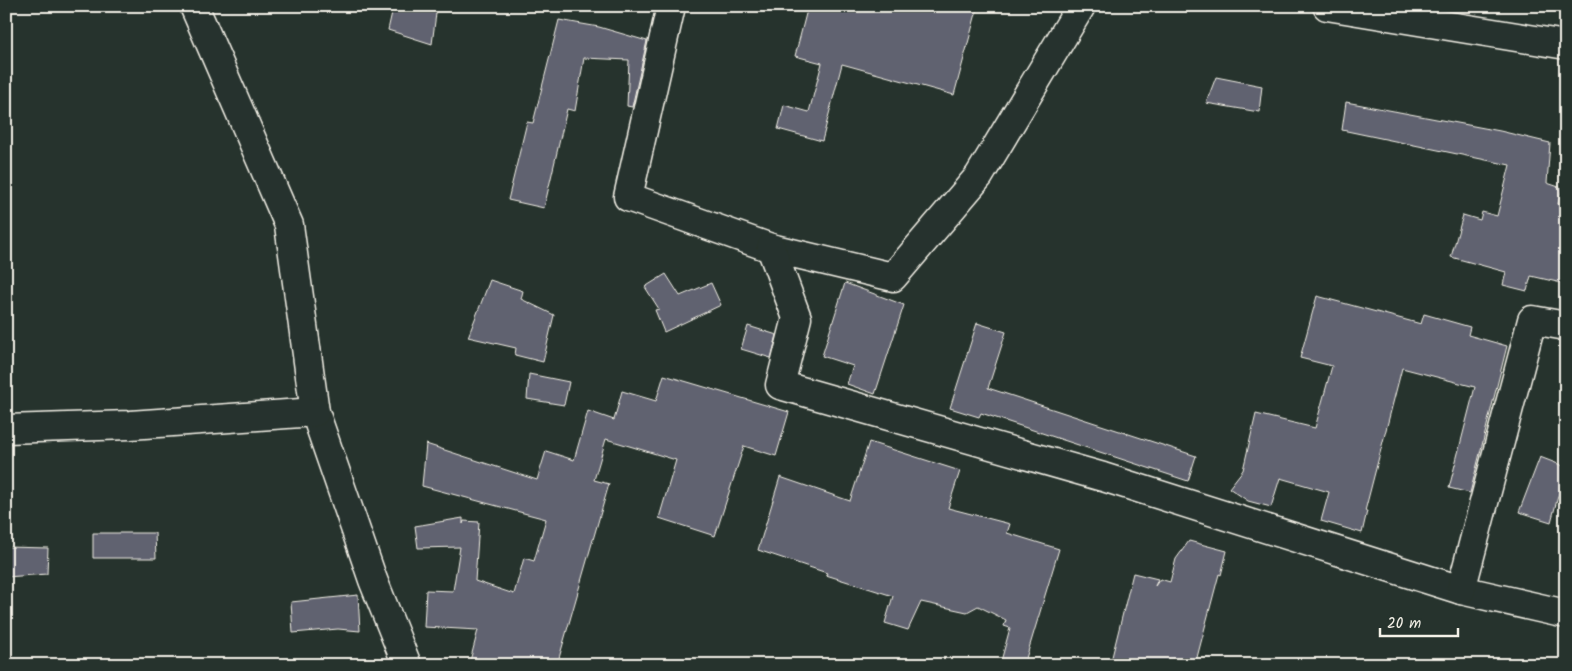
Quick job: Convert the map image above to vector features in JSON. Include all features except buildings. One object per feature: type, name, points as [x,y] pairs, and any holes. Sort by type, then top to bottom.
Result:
[{"type":"street","points":[[194,6],[289,225],[315,412],[373,580],[407,665]]},
{"type":"street","points":[[671,6],[628,197],[771,248],[892,277],[979,176],[1080,6]]},
{"type":"street","points":[[1327,6],[1566,45]]},
{"type":"street","points":[[771,248],[797,318],[780,385],[1103,477],[1461,590],[1566,614]]},
{"type":"street","points":[[1461,590],[1532,320],[1566,326]]},
{"type":"street","points":[[6,429],[130,425],[315,412]]}]
